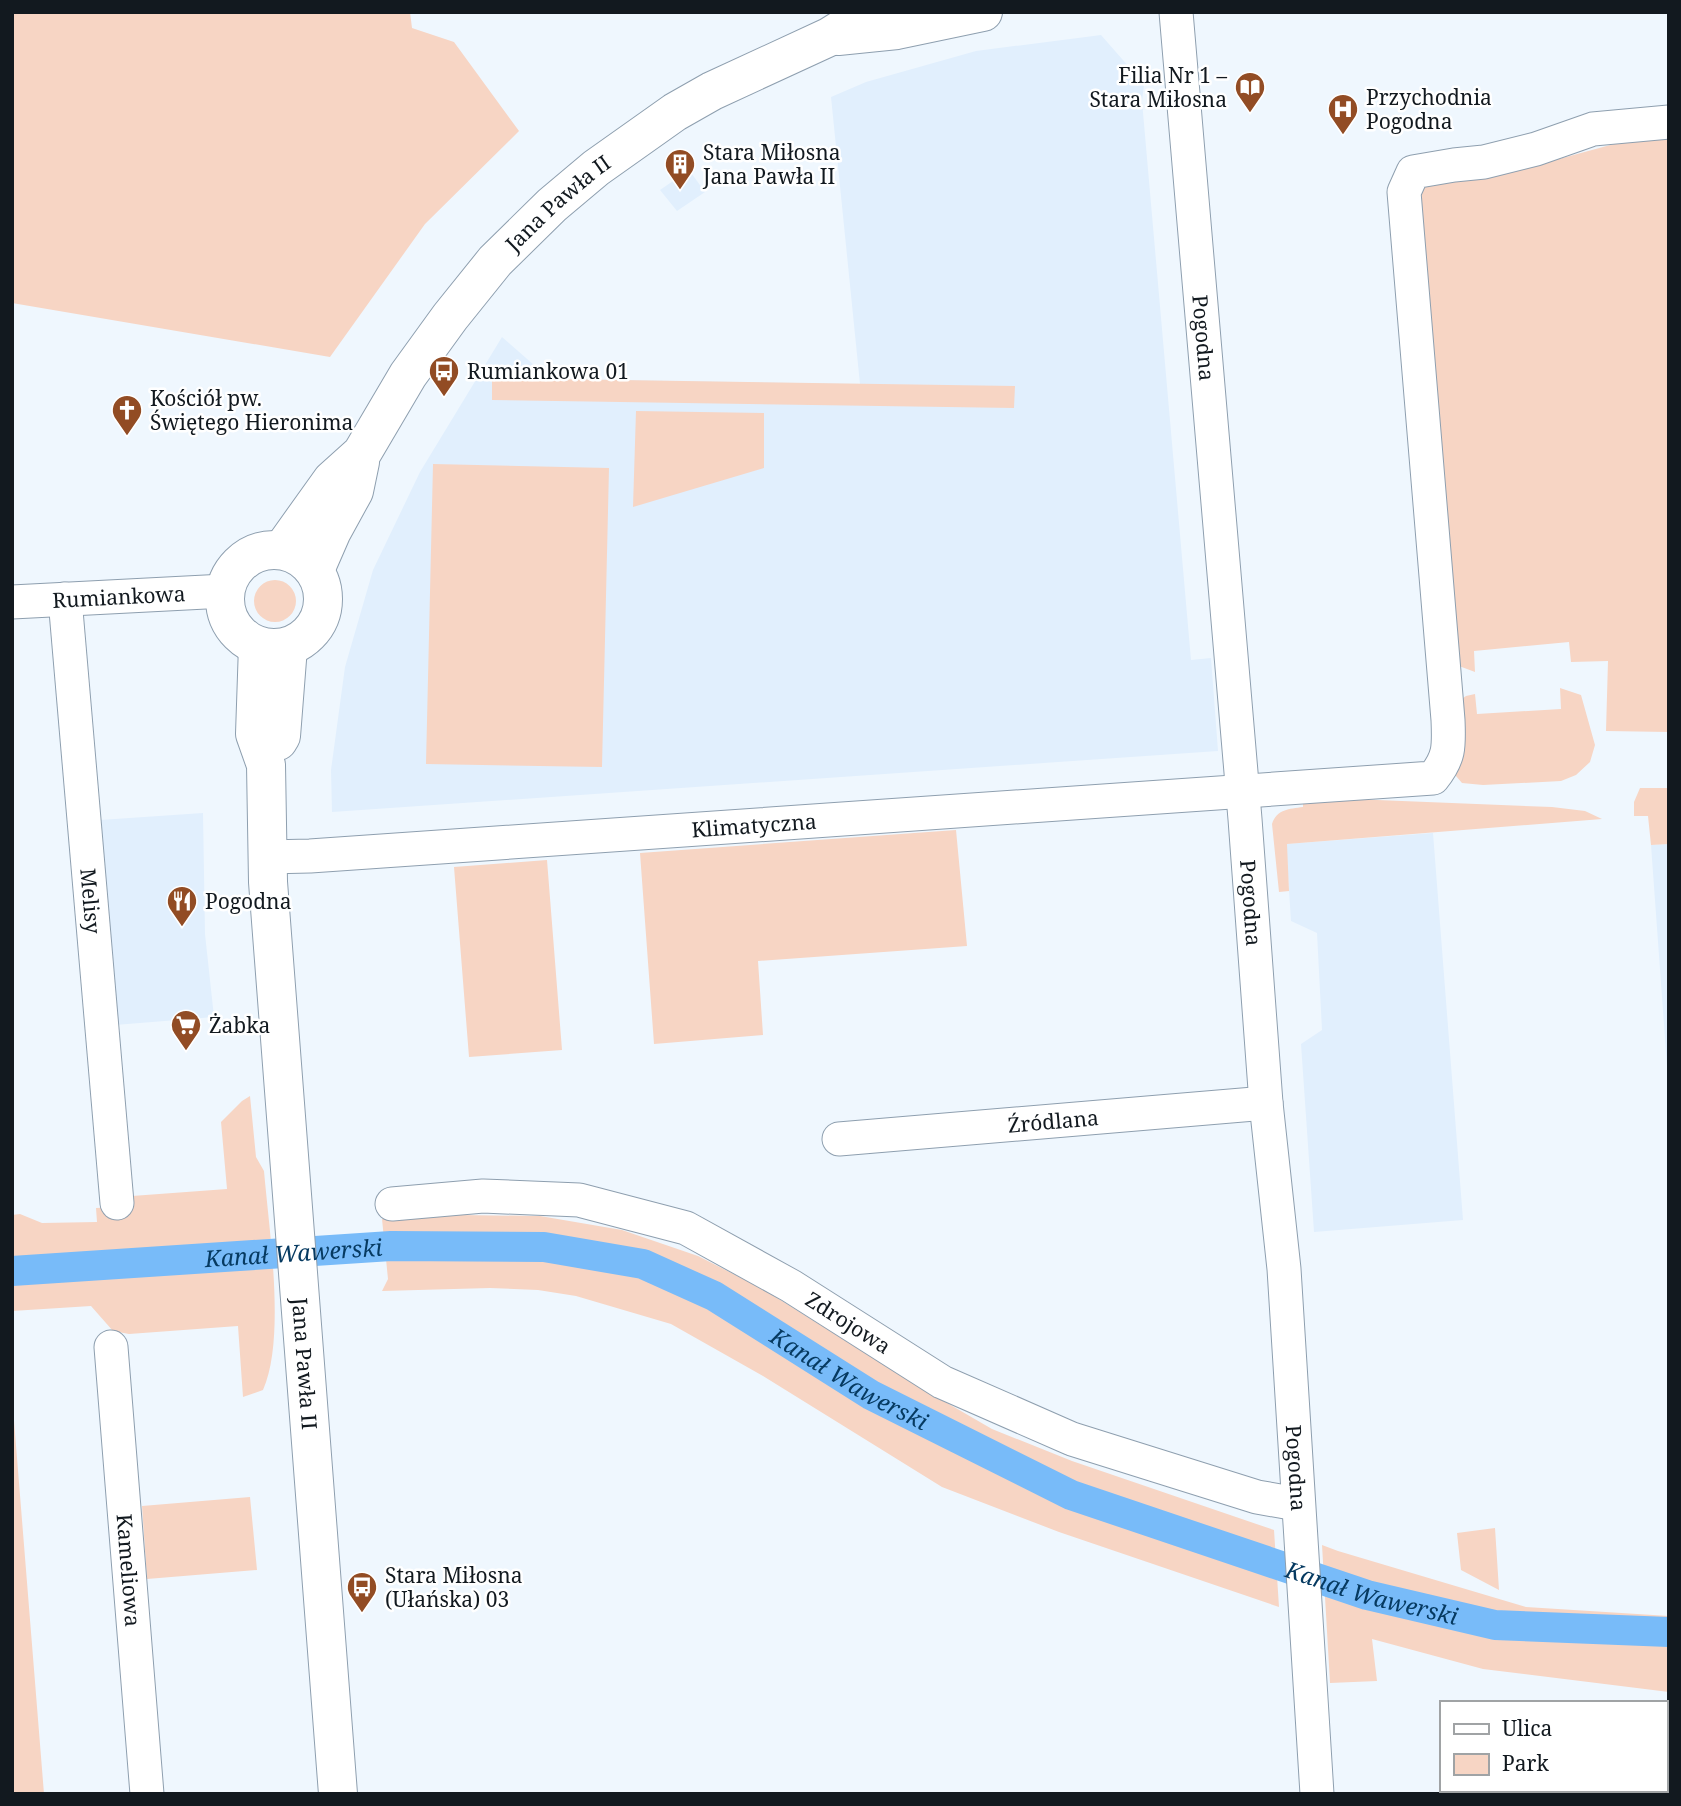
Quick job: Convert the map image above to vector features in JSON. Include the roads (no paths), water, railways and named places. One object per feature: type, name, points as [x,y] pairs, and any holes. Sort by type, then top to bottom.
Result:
[{"type":"street","name":"Jana Pawła II","points":[[282,550],[332,480],[362,453],[408,375],[450,317],[495,261],[552,205],[596,168],[675,112],[712,91],[829,37],[869,12]]},
{"type":"street","name":"Jana Pawła II","points":[[829,37],[897,30],[983,12]]},
{"type":"street","name":"Pogodna","points":[[1176,12],[1266,1103],[1284,1269],[1317,1794]]},
{"type":"street","name":"Klimatyczna","points":[[267,857],[1433,778],[1444,764],[1449,747],[1404,192],[1413,172],[1454,164],[1484,162],[1536,149],[1594,129],[1669,122]]},
{"type":"street","name":"Jana Pawła II","points":[[315,570],[332,531],[355,491],[362,453]]},
{"type":"street","points":[[266,550],[282,550],[306,561],[315,570],[323,592],[321,616],[314,629],[303,640],[273,647],[243,638],[231,624],[225,608],[225,591],[230,576],[239,564],[252,555],[266,550]]},
{"type":"street","name":"Rumiankowa","points":[[12,602],[225,591]]},
{"type":"street","name":"Melisy","points":[[65,599],[117,1203]]},
{"type":"street","name":"Jana Pawła II","points":[[273,647],[281,736],[266,765],[267,857],[338,1794]]},
{"type":"street","name":"Źródlana","points":[[839,1139],[1266,1103]]},
{"type":"street","name":"Zdrojowa","points":[[392,1204],[483,1196],[579,1200],[686,1228],[791,1286],[942,1382],[1072,1439],[1257,1497],[1297,1504]]},
{"type":"street","name":"Kameliowa","points":[[111,1347],[146,1794]]},
{"type":"waterway","name":"Kanał Wawerski","points":[[12,1271],[391,1246],[544,1247],[643,1264],[714,1296],[871,1395],[1071,1495],[1367,1595],[1495,1625],[1669,1632]]},
{"type":"place","name":"Filia Nr 1 – Stara Miłosna","points":[[1250,114]]},
{"type":"place","name":"Przychodnia Pogodna","points":[[1343,136]]},
{"type":"place","name":"Stara Miłosna Jana Pawła II","points":[[680,191]]},
{"type":"place","name":"Rumiankowa 01","points":[[444,398]]},
{"type":"place","name":"Kościół pw. Świętego Hieronima","points":[[127,437]]},
{"type":"place","name":"Pogodna","points":[[182,928]]},
{"type":"place","name":"Żabka","points":[[186,1052]]},
{"type":"place","name":"Stara Miłosna (Ułańska) 03","points":[[362,1614]]}]
